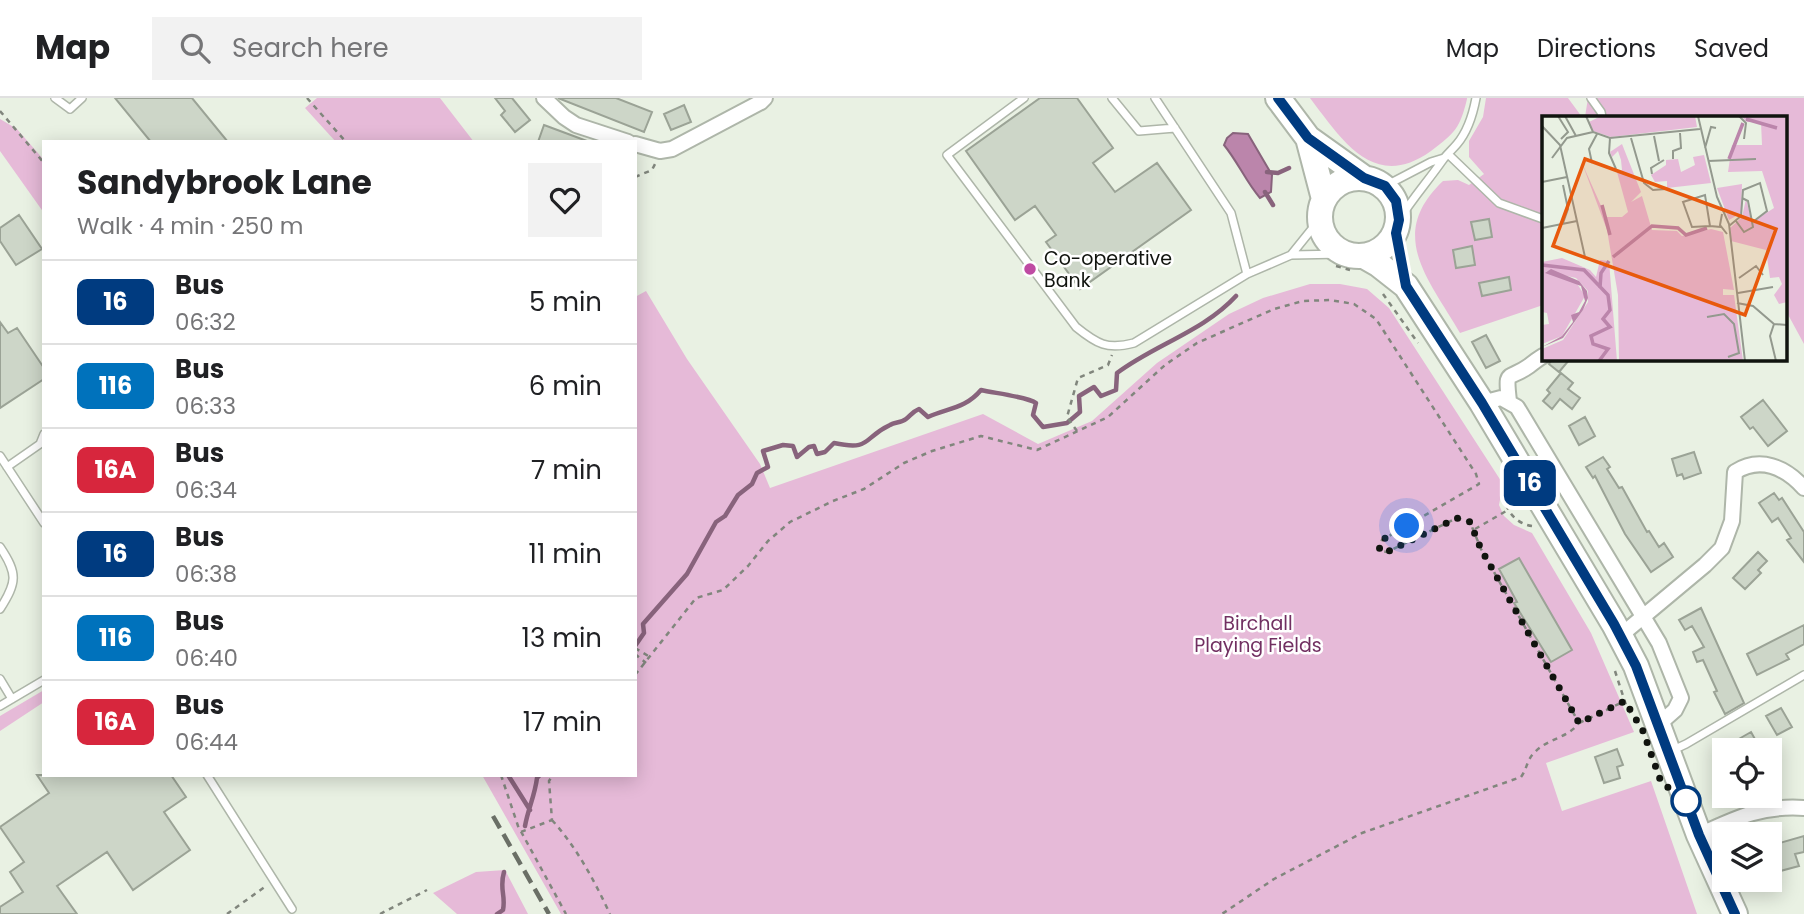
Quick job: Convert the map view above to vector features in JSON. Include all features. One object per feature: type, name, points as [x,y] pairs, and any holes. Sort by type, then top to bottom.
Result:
[{"type":"highway","points":[[1278,98],[1308,138],[1374,182],[1396,201],[1406,286]]},
{"type":"highway","points":[[1308,138],[1322,209],[1322,230],[1329,242],[1347,261],[1378,264],[1406,286],[1482,403],[1620,636],[1636,666],[1648,724],[1669,751],[1699,835],[1735,914]]},
{"type":"highway","points":[[1322,209],[1333,187],[1341,182],[1374,182]]},
{"type":"highway","points":[[1347,261],[1383,249],[1397,226]]},
{"type":"street","points":[[544,98],[576,125],[622,140]]},
{"type":"street","points":[[637,145],[660,152],[672,149],[765,98]]},
{"type":"street","points":[[1510,401],[1506,381],[1510,374],[1542,357]]},
{"type":"street","points":[[1482,403],[1493,398],[1510,401],[1517,407],[1659,643],[1681,698],[1675,710],[1648,724]]},
{"type":"street","points":[[1620,636],[1722,548],[1732,521],[1735,472],[1754,463],[1771,466],[1804,488]]},
{"type":"street","points":[[1699,835],[1758,810],[1804,808]]},
{"type":"lane","points":[[55,98],[70,109]]},
{"type":"lane","points":[[65,98],[70,109]]},
{"type":"lane","points":[[70,109],[82,98]]},
{"type":"lane","points":[[1024,98],[947,155],[1076,327],[1095,342],[1114,348],[1134,343],[1247,274],[1290,255],[1347,261]]},
{"type":"lane","points":[[1112,98],[1139,131],[1175,128]]},
{"type":"lane","points":[[1155,98],[1231,214],[1247,274]]},
{"type":"lane","points":[[1397,226],[1413,197],[1463,136],[1473,115],[1476,98]]},
{"type":"lane","points":[[1594,99],[1602,116]]},
{"type":"lane","points":[[1374,182],[1446,156]]},
{"type":"lane","points":[[1446,156],[1499,204],[1542,219]]},
{"type":"lane","points":[[1290,255],[1322,209]]},
{"type":"lane","points":[[7,467],[40,444],[42,439]]},
{"type":"lane","points":[[0,456],[42,520]]},
{"type":"lane","points":[[0,547],[11,564],[14,576],[12,589],[0,609]]},
{"type":"lane","points":[[1669,751],[1686,744],[1804,675]]},
{"type":"lane","points":[[0,679],[12,699]]},
{"type":"lane","points":[[0,706],[42,681]]},
{"type":"lane","points":[[208,777],[292,909]]},
{"type":"path","points":[[307,98],[344,140]]},
{"type":"path","points":[[0,111],[42,161]]},
{"type":"path","points":[[637,176],[652,170],[660,152]]},
{"type":"path","points":[[1381,292],[1421,347]]},
{"type":"path","points":[[637,673],[696,598],[723,590],[748,566],[768,541],[790,522],[864,489],[904,463],[981,436],[1037,450],[1108,417],[1165,365],[1197,343],[1274,309],[1294,303],[1330,300],[1354,304],[1376,319],[1476,474],[1479,484],[1382,540],[1380,551],[1387,552],[1457,518],[1470,522],[1481,549],[1579,723]]},
{"type":"path","points":[[1077,432],[1067,417],[1078,378],[1108,365],[1114,348]]},
{"type":"path","points":[[1504,496],[1508,510],[1520,523],[1529,527],[1542,526]]},
{"type":"path","points":[[1473,529],[1508,510]]},
{"type":"path","points":[[637,649],[650,657]]},
{"type":"path","points":[[637,656],[646,663]]},
{"type":"path","points":[[1614,667],[1625,701],[1648,724]]},
{"type":"path","points":[[1222,914],[1274,879],[1358,834],[1521,777],[1536,750],[1563,736],[1579,723],[1625,701]]},
{"type":"path","points":[[502,777],[521,832],[566,914]]},
{"type":"path","points":[[552,777],[549,781],[552,820],[566,836],[593,878],[610,914]]},
{"type":"path","points":[[521,832],[552,820]]},
{"type":"path","points":[[228,914],[274,880]]},
{"type":"path","points":[[380,914],[427,890]]},
{"type":"green space","points":[[317,98],[440,98],[472,140],[334,140],[305,108]]},
{"type":"green space","points":[[1310,98],[1467,99],[1459,123],[1446,139],[1411,162],[1393,166],[1376,163],[1361,156],[1334,130]]},
{"type":"green space","points":[[1486,98],[1568,98],[1581,116],[1542,116],[1542,305],[1460,333],[1436,294],[1418,257],[1415,239],[1417,220],[1426,201],[1443,181],[1458,180],[1469,185],[1484,174],[1469,157],[1469,141],[1483,117]]},
{"type":"green space","points":[[1588,98],[1804,98],[1804,344],[1786,311],[1786,116],[1585,116]]},
{"type":"green space","points":[[0,119],[17,129],[42,158],[42,210],[0,151]]},
{"type":"green space","name":"Birchall Playing Fields","points":[[1310,284],[1340,284],[1367,289],[1389,308],[1503,484],[1499,505],[1504,516],[1514,525],[1532,533],[1591,633],[1634,732],[1546,763],[1562,811],[1651,781],[1697,914],[561,914],[483,777],[637,777],[637,296],[646,291],[687,359],[760,464],[770,488],[983,414],[1038,444],[1092,421],[1157,363],[1229,314],[1263,298]]},
{"type":"green space","points":[[42,691],[42,703],[0,731],[0,716]]},
{"type":"green space","points":[[505,870],[528,914],[457,914],[433,893],[476,872]]},
{"type":"shaded area","points":[[1233,133],[1248,134],[1272,175],[1271,192],[1260,198],[1224,145]]},
{"type":"building","points":[[115,98],[192,98],[226,140],[149,140]]},
{"type":"building","points":[[495,98],[512,98],[530,120],[515,132],[501,115],[505,111]]},
{"type":"building","points":[[558,98],[616,98],[652,112],[644,132]]},
{"type":"building","points":[[1040,98],[1077,98],[1113,148],[1093,163],[1115,192],[1157,163],[1191,210],[1080,289],[1046,242],[1056,235],[1035,206],[1015,220],[966,151]]},
{"type":"building","points":[[684,105],[691,122],[671,130],[664,114]]},
{"type":"building","points":[[544,125],[584,140],[539,140]]},
{"type":"building","points":[[19,215],[42,249],[16,265],[0,241],[0,228]]},
{"type":"building","points":[[1489,219],[1492,237],[1475,240],[1471,222]]},
{"type":"building","points":[[1472,246],[1475,265],[1456,268],[1453,250]]},
{"type":"building","points":[[1509,277],[1511,290],[1482,296],[1479,283]]},
{"type":"building","points":[[0,322],[8,333],[17,328],[42,365],[42,380],[0,408]]},
{"type":"building","points":[[1486,335],[1500,361],[1486,368],[1472,342]]},
{"type":"building","points":[[1551,360],[1569,360],[1559,372],[1549,364]]},
{"type":"building","points":[[1561,373],[1573,383],[1568,389],[1580,398],[1572,409],[1560,399],[1552,409],[1543,401],[1550,393],[1547,390]]},
{"type":"building","points":[[1763,400],[1787,431],[1768,446],[1741,417]]},
{"type":"building","points":[[1585,417],[1595,436],[1579,445],[1569,426]]},
{"type":"building","points":[[1694,452],[1701,473],[1684,479],[1682,474],[1677,476],[1672,459]]},
{"type":"building","points":[[1603,457],[1610,467],[1607,469],[1619,488],[1622,487],[1647,532],[1649,531],[1659,547],[1664,543],[1673,557],[1651,572],[1625,534],[1595,476],[1593,478],[1586,467]]},
{"type":"building","points":[[1774,493],[1779,500],[1782,498],[1804,532],[1804,562],[1787,540],[1791,538],[1778,518],[1772,522],[1759,503]]},
{"type":"building","points":[[1758,552],[1767,561],[1758,570],[1761,573],[1745,589],[1733,578]]},
{"type":"building","points":[[1519,558],[1572,650],[1551,662],[1514,603],[1517,602],[1499,569]]},
{"type":"building","points":[[1701,608],[1744,703],[1725,714],[1703,660],[1697,662],[1693,652],[1704,647],[1692,626],[1685,630],[1679,620]]},
{"type":"building","points":[[1804,625],[1804,644],[1786,654],[1789,659],[1757,675],[1747,654]]},
{"type":"building","points":[[1781,708],[1792,727],[1777,735],[1766,716]]},
{"type":"building","points":[[1751,732],[1754,738],[1740,738]]},
{"type":"building","points":[[1617,749],[1623,765],[1617,767],[1620,778],[1604,783],[1595,757]]},
{"type":"building","points":[[37,775],[172,777],[186,797],[164,812],[190,850],[133,890],[107,852],[57,886],[77,914],[0,914],[0,907],[23,892],[10,872],[24,862],[0,827],[49,793]]},
{"type":"building","points":[[1804,836],[1804,852],[1795,854],[1799,866],[1782,871],[1782,842]]},
{"type":"waterway","points":[[1267,172],[1278,173],[1289,168]]},
{"type":"waterway","points":[[1265,192],[1273,205]]},
{"type":"waterway","points":[[637,643],[644,633],[643,624],[687,574],[716,522],[725,516],[738,495],[752,484],[757,473],[768,467],[763,451],[783,445],[793,446],[797,457],[809,447],[814,446],[817,454],[825,452],[834,443],[861,444],[919,409],[928,417],[963,404],[981,390],[1036,403],[1033,415],[1043,427],[1067,423],[1080,412],[1079,396],[1094,387],[1101,396],[1116,390],[1117,373],[1209,319],[1236,296]]},
{"type":"waterway","points":[[509,777],[530,810]]},
{"type":"waterway","points":[[525,826],[538,777]]},
{"type":"waterway","points":[[497,914],[503,910],[504,872]]},
{"type":"railway","points":[[493,816],[549,914]]},
{"type":"bus line","name":"16","points":[[1278,98],[1308,138],[1364,178],[1385,186],[1396,201],[1399,220],[1396,233],[1406,286],[1482,403],[1614,624],[1636,666],[1699,835],[1735,914]]},
{"type":"place","name":"Co-operative Bank","points":[[1030,269]]},
{"type":"route","points":[[1407,526],[1382,540],[1380,551],[1387,552],[1457,518],[1470,522],[1481,549],[1579,723],[1625,701],[1643,731],[1661,782],[1686,801]]}]
